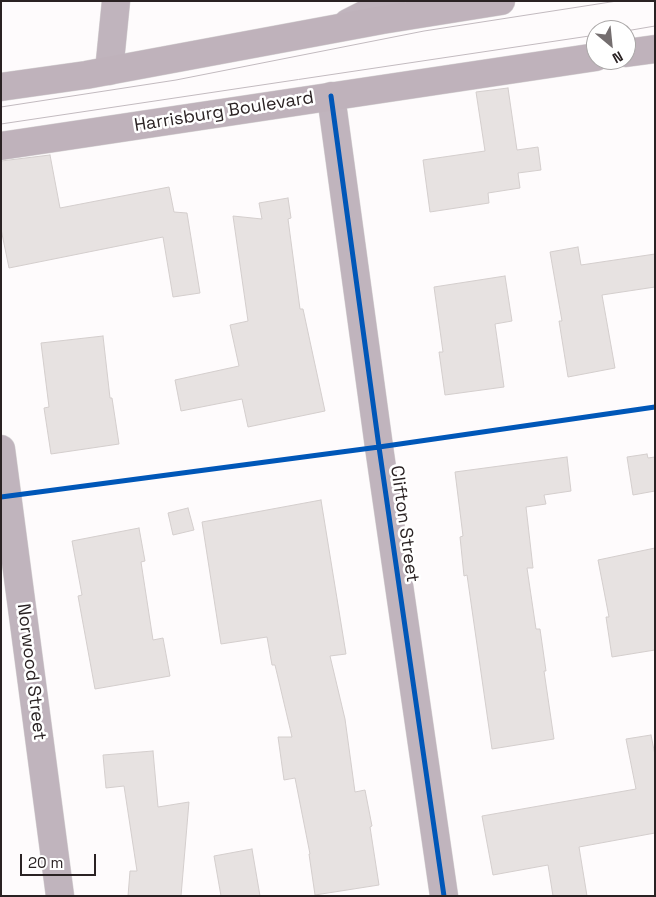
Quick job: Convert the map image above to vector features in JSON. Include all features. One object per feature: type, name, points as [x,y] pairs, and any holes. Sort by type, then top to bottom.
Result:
[{"type":"main road","points":[[1,88],[501,1]]},
{"type":"main road","points":[[636,52],[655,49]]},
{"type":"main road","name":"Harrisburg Boulevard","points":[[1,146],[586,58]]},
{"type":"street","points":[[109,70],[116,1]]},
{"type":"street","points":[[336,29],[391,1]]},
{"type":"street","name":"Clifton Street","points":[[330,96],[444,896]]},
{"type":"street","name":"Norwood Street","points":[[1,449],[60,896]]},
{"type":"building","points":[[508,88],[517,150],[538,147],[541,170],[518,173],[520,188],[488,193],[489,203],[430,212],[423,160],[485,151],[476,92]]},
{"type":"building","points":[[50,155],[60,208],[169,187],[174,212],[187,213],[200,293],[173,297],[163,237],[9,268],[1,229],[1,161]]},
{"type":"building","points":[[288,198],[291,218],[288,219],[300,309],[303,309],[325,411],[248,427],[242,399],[181,411],[175,380],[239,366],[230,325],[248,321],[233,216],[262,219],[259,203]]},
{"type":"building","points":[[578,247],[581,265],[655,254],[655,287],[602,295],[615,368],[568,377],[559,321],[562,321],[550,252]]},
{"type":"building","points":[[505,276],[512,321],[495,324],[504,387],[445,395],[439,352],[443,352],[434,287]]},
{"type":"building","points":[[103,336],[110,398],[112,398],[119,444],[51,454],[44,408],[49,407],[41,343]]},
{"type":"building","points":[[647,454],[648,458],[655,457],[655,491],[633,495],[627,457]]},
{"type":"building","points":[[567,457],[571,491],[544,495],[546,504],[526,507],[533,568],[527,568],[536,629],[540,629],[554,739],[492,749],[467,575],[464,576],[460,537],[463,536],[455,472]]},
{"type":"building","points":[[321,500],[346,654],[330,656],[345,719],[355,792],[365,790],[372,826],[370,827],[379,885],[315,895],[310,854],[295,778],[284,780],[278,737],[292,737],[275,665],[272,665],[267,637],[221,644],[202,522]]},
{"type":"building","points":[[188,508],[194,530],[173,535],[168,513]]},
{"type":"building","points":[[139,528],[145,561],[141,562],[153,640],[163,638],[170,676],[95,689],[78,596],[82,595],[72,541]]},
{"type":"building","points":[[655,548],[655,650],[612,657],[606,617],[609,617],[598,560]]},
{"type":"building","points":[[651,735],[655,755],[655,833],[579,847],[587,896],[553,896],[548,865],[493,875],[482,816],[636,789],[626,739]]},
{"type":"building","points":[[153,751],[158,807],[189,802],[181,896],[128,896],[130,871],[137,871],[124,786],[106,788],[103,755]]},
{"type":"building","points":[[252,849],[260,896],[221,896],[214,856]]},
{"type":"tram line","points":[[1,107],[176,80],[424,31],[617,1]]},
{"type":"tram line","points":[[636,29],[655,26]]},
{"type":"tram line","points":[[1,124],[586,36]]},
{"type":"cycle path","points":[[331,96],[379,447],[444,896]]},
{"type":"cycle path","points":[[1,497],[379,447],[655,407]]}]
